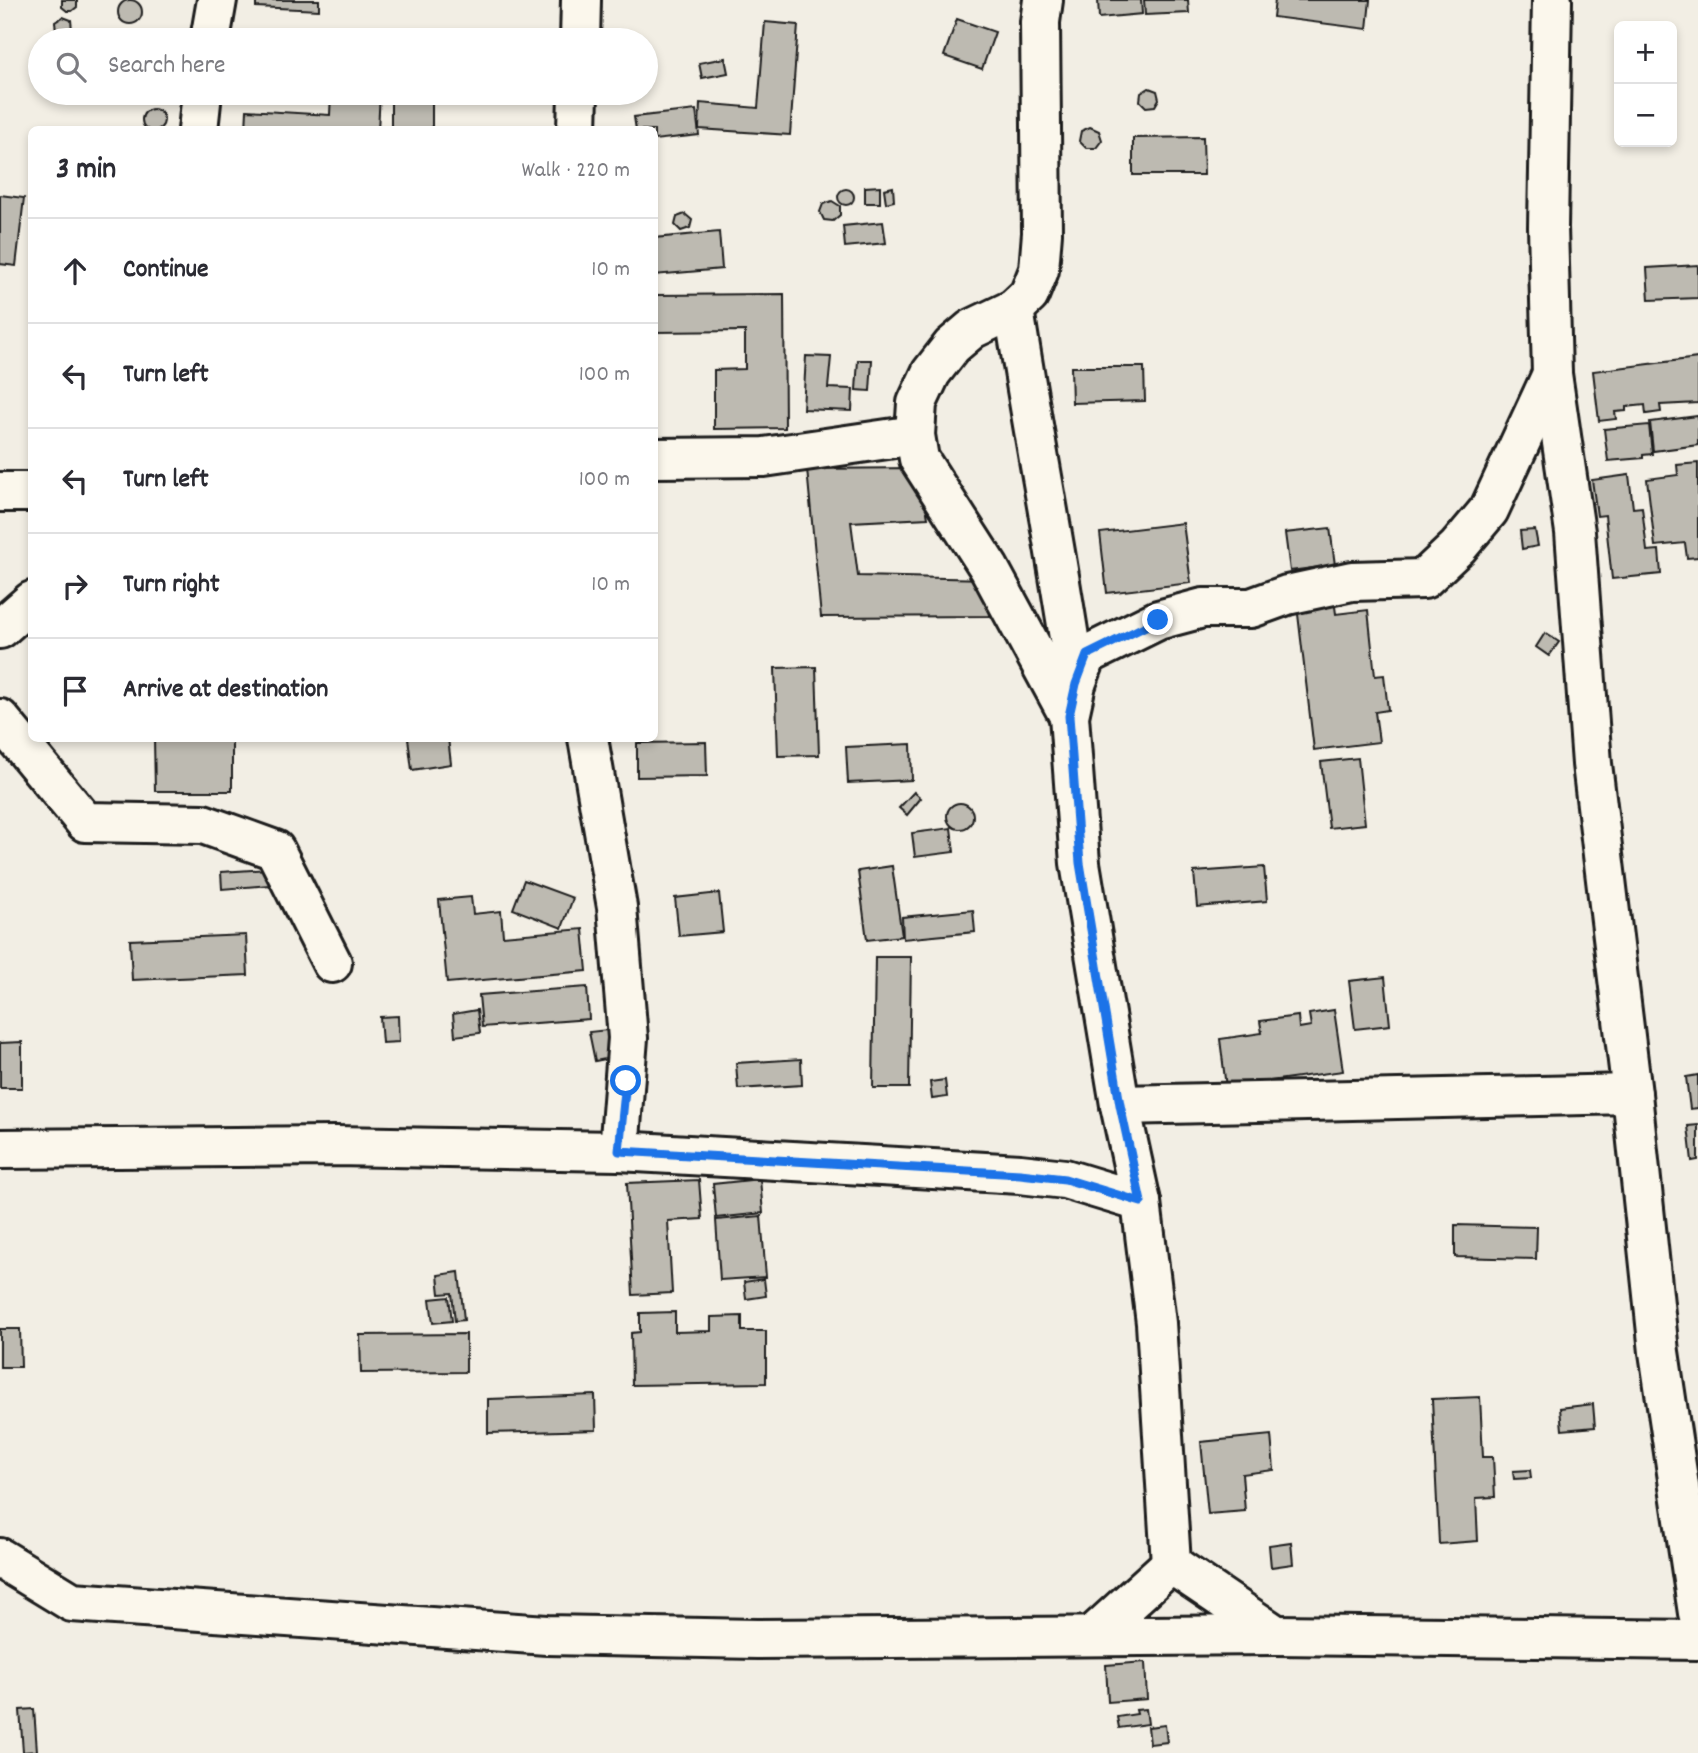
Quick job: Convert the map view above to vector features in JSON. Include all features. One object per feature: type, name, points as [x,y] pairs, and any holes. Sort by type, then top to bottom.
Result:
[{"type":"street","points":[[212,28],[217,0]]},
{"type":"street","points":[[580,28],[581,0]]},
{"type":"street","points":[[1043,0],[1040,22],[1042,233],[1039,270],[1029,295],[1014,309],[972,329],[952,346],[931,373],[917,403],[915,435],[919,459],[1072,700]]},
{"type":"street","points":[[1552,0],[1548,227],[1552,374],[1575,532],[1592,764],[1632,1094],[1659,1352],[1698,1613]]},
{"type":"street","points":[[198,126],[201,105]]},
{"type":"street","points":[[577,126],[578,105]]},
{"type":"street","points":[[1014,309],[1029,411],[1052,529],[1072,700],[1080,863],[1120,1105],[1141,1202],[1156,1323],[1171,1564]]},
{"type":"street","points":[[1072,700],[1087,655],[1158,620],[1202,608],[1251,608],[1287,595],[1352,581],[1424,579],[1458,547],[1489,510],[1552,374]]},
{"type":"street","points":[[658,458],[764,457],[915,435]]},
{"type":"street","points":[[0,492],[28,492]]},
{"type":"street","points":[[0,629],[28,604]]},
{"type":"street","points":[[0,719],[85,822],[203,824],[275,850],[332,964]]},
{"type":"street","points":[[589,742],[617,907],[628,1038],[619,1151]]},
{"type":"street","points":[[1120,1105],[1632,1094]]},
{"type":"street","points":[[0,1149],[334,1146],[619,1151],[1031,1175],[1065,1179],[1141,1202]]},
{"type":"street","points":[[0,1558],[72,1602],[547,1635],[757,1639],[1276,1634],[1698,1640]]},
{"type":"street","points":[[1171,1564],[1276,1634]]},
{"type":"street","points":[[1093,1635],[1171,1564]]},
{"type":"building","points":[[62,0],[77,0],[77,7],[67,11],[62,7]]},
{"type":"building","points":[[130,0],[139,3],[142,12],[139,21],[130,24],[121,21],[118,12],[121,3]]},
{"type":"building","points":[[256,0],[319,0],[319,10],[256,7]]},
{"type":"building","points":[[1098,0],[1141,0],[1142,14],[1099,18]]},
{"type":"building","points":[[1144,0],[1188,0],[1189,13],[1145,15]]},
{"type":"building","points":[[1275,0],[1370,0],[1367,29],[1273,17]]},
{"type":"building","points":[[63,17],[71,20],[72,28],[56,28],[55,22]]},
{"type":"building","points":[[957,19],[995,32],[982,69],[944,56]]},
{"type":"building","points":[[765,22],[798,25],[790,135],[699,129],[700,103],[758,108]]},
{"type":"building","points":[[725,58],[728,73],[702,78],[699,63]]},
{"type":"building","points":[[1149,88],[1157,91],[1159,99],[1155,106],[1146,107],[1140,101],[1141,93]]},
{"type":"building","points":[[330,105],[379,105],[378,126],[246,126],[247,110],[330,115]]},
{"type":"building","points":[[391,105],[432,105],[432,126],[391,126]]},
{"type":"building","points":[[149,110],[157,110],[163,116],[162,126],[143,124],[143,116]]},
{"type":"building","points":[[696,110],[699,135],[658,140],[658,126],[635,126],[634,117]]},
{"type":"building","points":[[1090,127],[1099,131],[1102,140],[1096,148],[1086,148],[1079,141],[1081,131]]},
{"type":"building","points":[[1203,137],[1204,175],[1133,175],[1133,138]]},
{"type":"building","points":[[880,186],[880,203],[865,203],[865,187]]},
{"type":"building","points":[[893,187],[894,201],[886,203],[884,189]]},
{"type":"building","points":[[846,189],[852,191],[852,203],[846,205],[840,203],[838,197],[840,191]]},
{"type":"building","points":[[0,195],[24,198],[16,266],[0,264]]},
{"type":"building","points":[[832,201],[840,206],[840,215],[833,221],[824,220],[820,212],[823,204]]},
{"type":"building","points":[[685,214],[692,220],[690,228],[681,231],[675,225],[677,217]]},
{"type":"building","points":[[883,222],[886,243],[845,247],[843,226]]},
{"type":"building","points":[[719,232],[722,269],[658,275],[658,238]]},
{"type":"building","points":[[1698,265],[1698,298],[1649,300],[1647,268]]},
{"type":"building","points":[[784,294],[785,428],[714,429],[714,370],[745,369],[745,331],[658,332],[658,295]]},
{"type":"building","points":[[806,356],[831,357],[828,388],[853,389],[852,411],[803,409]]},
{"type":"building","points":[[1698,358],[1698,403],[1660,405],[1661,412],[1646,414],[1645,405],[1626,407],[1626,411],[1615,412],[1616,419],[1599,421],[1593,371]]},
{"type":"building","points":[[858,360],[872,360],[870,391],[856,390]]},
{"type":"building","points":[[1071,367],[1144,367],[1145,401],[1072,403]]},
{"type":"building","points":[[1698,416],[1698,445],[1653,451],[1650,422]]},
{"type":"building","points":[[1649,425],[1652,454],[1643,455],[1643,458],[1608,461],[1604,429]]},
{"type":"building","points":[[1698,463],[1698,557],[1687,558],[1685,543],[1655,546],[1647,479],[1678,475],[1677,465]]},
{"type":"building","points":[[919,468],[928,518],[851,522],[858,576],[988,579],[990,616],[821,617],[807,469]]},
{"type":"building","points":[[1629,475],[1633,508],[1642,507],[1647,551],[1659,550],[1661,574],[1612,579],[1605,515],[1597,516],[1592,480]]},
{"type":"building","points":[[1183,523],[1191,583],[1107,593],[1100,533]]},
{"type":"building","points":[[1330,528],[1335,565],[1290,571],[1285,533]]},
{"type":"building","points":[[1535,530],[1538,546],[1522,549],[1520,531]]},
{"type":"building","points":[[1333,592],[1336,614],[1368,610],[1375,676],[1384,675],[1388,710],[1375,712],[1379,742],[1314,750],[1296,597]]},
{"type":"building","points":[[1545,633],[1559,642],[1549,656],[1536,647]]},
{"type":"building","points":[[816,667],[819,755],[778,756],[775,668]]},
{"type":"building","points":[[154,742],[232,742],[232,791],[155,791]]},
{"type":"building","points":[[408,742],[448,742],[451,764],[412,770]]},
{"type":"building","points":[[706,742],[707,776],[637,777],[637,743]]},
{"type":"building","points":[[911,744],[912,780],[848,783],[846,747]]},
{"type":"building","points":[[1358,758],[1365,824],[1329,828],[1321,762]]},
{"type":"building","points":[[914,792],[921,798],[907,815],[899,808]]},
{"type":"building","points":[[960,803],[969,807],[973,816],[969,825],[960,829],[951,825],[947,816],[951,807]]},
{"type":"building","points":[[951,828],[954,852],[915,857],[912,833]]},
{"type":"building","points":[[892,866],[902,936],[867,940],[858,871]]},
{"type":"building","points":[[1264,867],[1267,901],[1197,907],[1194,872]]},
{"type":"building","points":[[269,869],[270,885],[222,889],[221,872]]},
{"type":"building","points":[[524,880],[573,898],[562,928],[513,909]]},
{"type":"building","points":[[719,893],[723,932],[679,936],[675,898]]},
{"type":"building","points":[[471,897],[473,914],[501,911],[503,936],[583,929],[587,971],[447,983],[439,900]]},
{"type":"building","points":[[973,910],[975,932],[903,939],[902,917]]},
{"type":"building","points":[[246,935],[248,975],[132,980],[130,940]]},
{"type":"building","points":[[875,957],[911,957],[909,1088],[873,1088]]},
{"type":"building","points":[[1385,977],[1390,1025],[1355,1029],[1349,981]]},
{"type":"building","points":[[587,987],[589,1019],[482,1027],[479,995]]},
{"type":"building","points":[[477,1010],[480,1033],[455,1036],[453,1014]]},
{"type":"building","points":[[1334,1010],[1343,1071],[1226,1087],[1220,1039],[1262,1033],[1260,1021],[1298,1016],[1299,1028],[1311,1026],[1309,1014]]},
{"type":"building","points":[[398,1016],[399,1042],[382,1043],[380,1017]]},
{"type":"building","points":[[607,1030],[611,1058],[595,1061],[589,1032]]},
{"type":"building","points":[[22,1042],[22,1088],[0,1088],[0,1043]]},
{"type":"building","points":[[801,1059],[802,1085],[738,1089],[736,1063]]},
{"type":"building","points":[[1698,1075],[1698,1108],[1690,1109],[1686,1077]]},
{"type":"building","points":[[945,1080],[947,1097],[932,1099],[930,1082]]},
{"type":"building","points":[[1698,1125],[1698,1160],[1692,1161],[1688,1126]]},
{"type":"building","points":[[760,1179],[763,1213],[716,1218],[713,1184]]},
{"type":"building","points":[[699,1180],[702,1219],[668,1221],[672,1293],[633,1295],[627,1183]]},
{"type":"building","points":[[761,1216],[766,1277],[720,1280],[716,1220]]},
{"type":"building","points":[[1455,1225],[1537,1227],[1536,1259],[1455,1257]]},
{"type":"building","points":[[459,1272],[464,1320],[455,1321],[452,1293],[440,1294],[438,1275]]},
{"type":"building","points":[[764,1279],[766,1296],[746,1299],[744,1282]]},
{"type":"building","points":[[449,1297],[452,1321],[433,1323],[430,1299]]},
{"type":"building","points":[[675,1312],[675,1332],[711,1331],[711,1317],[742,1316],[742,1331],[766,1331],[766,1383],[632,1385],[631,1333],[640,1332],[640,1313]]},
{"type":"building","points":[[0,1329],[20,1329],[21,1367],[0,1367]]},
{"type":"building","points":[[466,1334],[466,1372],[361,1373],[360,1335]]},
{"type":"building","points":[[595,1395],[596,1430],[488,1433],[488,1399]]},
{"type":"building","points":[[1480,1397],[1483,1457],[1493,1457],[1495,1497],[1476,1498],[1478,1541],[1439,1544],[1432,1399]]},
{"type":"building","points":[[1593,1404],[1595,1427],[1562,1430],[1560,1408]]},
{"type":"building","points":[[1271,1435],[1274,1470],[1242,1474],[1245,1511],[1208,1514],[1201,1442]]},
{"type":"building","points":[[1530,1470],[1531,1478],[1514,1479],[1513,1471]]},
{"type":"building","points":[[1291,1542],[1293,1564],[1271,1567],[1269,1545]]},
{"type":"building","points":[[1145,1662],[1147,1699],[1108,1702],[1106,1665]]},
{"type":"building","points":[[34,1709],[37,1751],[23,1752],[20,1710]]},
{"type":"building","points":[[1146,1709],[1148,1724],[1119,1728],[1117,1717],[1137,1714],[1136,1710]]},
{"type":"building","points":[[1165,1725],[1167,1742],[1150,1744],[1148,1727]]},
{"type":"route","points":[[626,1081],[619,1151],[1020,1174],[1065,1179],[1141,1202],[1120,1105],[1080,863],[1069,716],[1076,684],[1087,655],[1158,620]]}]
